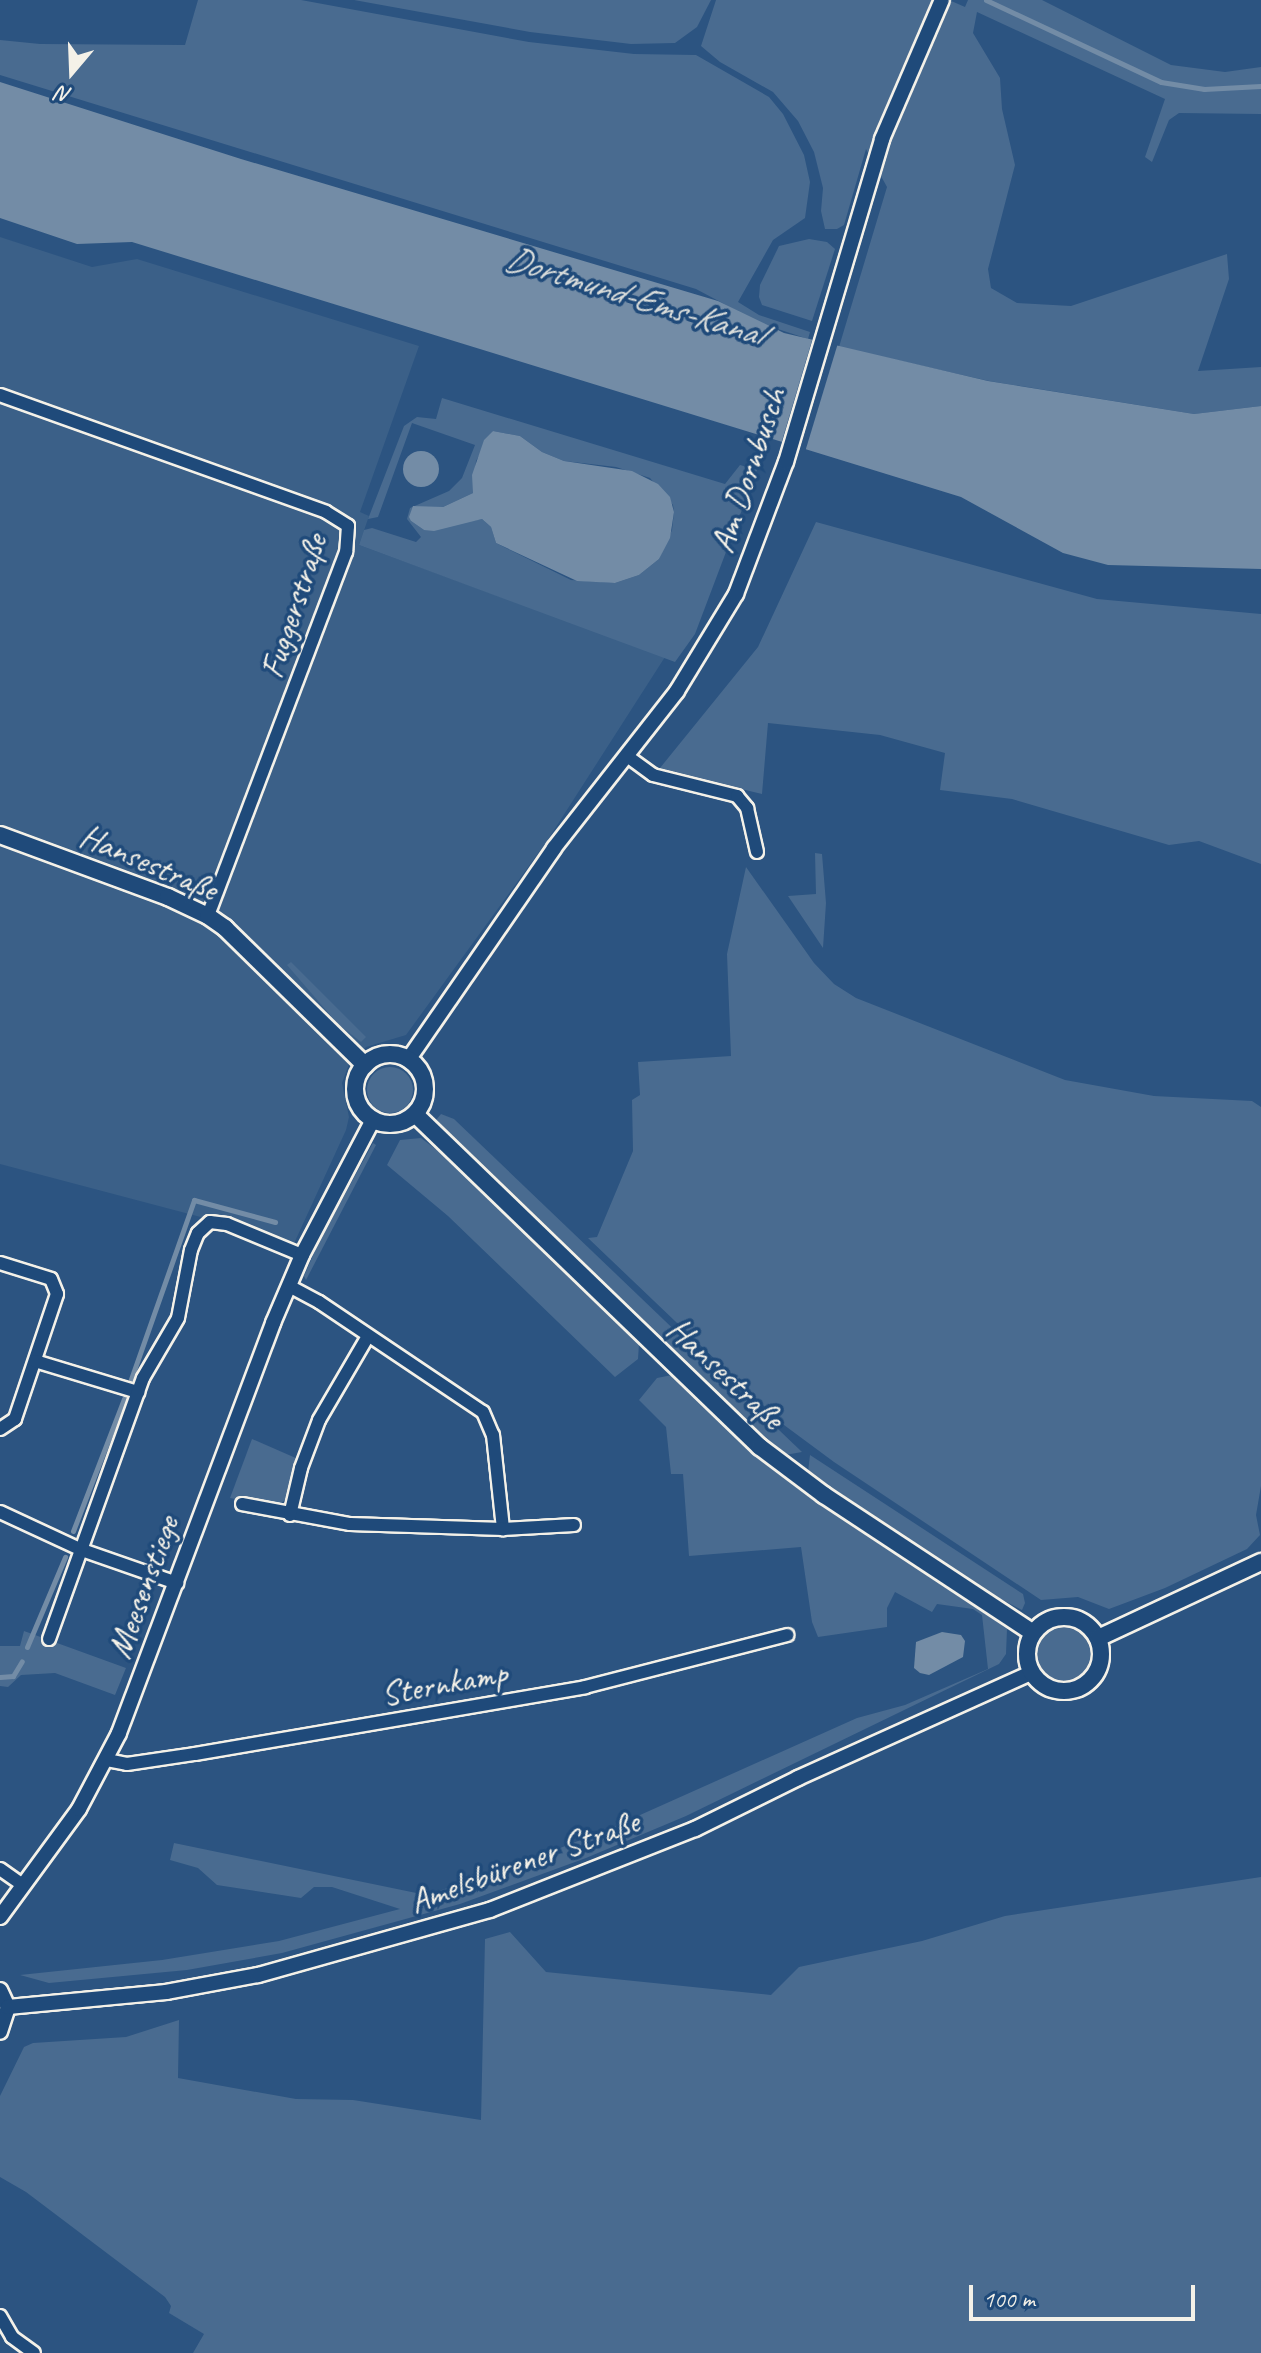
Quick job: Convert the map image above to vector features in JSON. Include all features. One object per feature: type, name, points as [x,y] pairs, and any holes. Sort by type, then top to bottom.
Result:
[{"type":"main road","name":"Hansestraße","points":[[0,835],[168,897],[208,916],[225,928],[365,1065]]},
{"type":"main road","points":[[389,1055],[408,1060],[420,1072],[425,1090],[415,1114],[397,1123],[373,1120],[363,1112],[355,1093],[356,1083],[365,1065],[389,1055]]},
{"type":"main road","name":"Hansestraße","points":[[415,1114],[760,1447],[824,1495],[1032,1632]]},
{"type":"main road","points":[[1098,1638],[1261,1562]]},
{"type":"main road","points":[[1068,1616],[1080,1620],[1098,1638],[1099,1665],[1081,1687],[1053,1690],[1031,1673],[1026,1651],[1032,1632],[1043,1622],[1068,1616]]},
{"type":"street","name":"Am Dornbusch","points":[[408,1060],[554,848],[707,647],[736,594],[786,462],[882,139],[940,3]]},
{"type":"street","name":"Fuggerstraße","points":[[0,395],[326,512],[348,526],[346,552],[208,916]]},
{"type":"street","points":[[627,756],[653,775],[737,796],[747,808],[757,852]]},
{"type":"street","name":"Meesenstiege","points":[[0,1917],[79,1809],[107,1760],[131,1706],[289,1286],[373,1120]]},
{"type":"street","name":"Meesenstiege","points":[[49,1639],[138,1392],[178,1318],[191,1250],[198,1233],[210,1222],[227,1224],[302,1255]]},
{"type":"street","points":[[0,1263],[51,1279],[57,1294],[15,1419],[0,1429]]},
{"type":"street","points":[[289,1286],[473,1405],[491,1422],[503,1529]]},
{"type":"street","points":[[290,1515],[301,1468],[319,1420],[368,1336]]},
{"type":"street","points":[[35,1361],[138,1392]]},
{"type":"street","points":[[242,1504],[290,1515],[389,1527],[503,1529],[574,1525]]},
{"type":"street","points":[[0,1512],[82,1550],[177,1583]]},
{"type":"street","name":"Sternkamp","points":[[107,1760],[127,1764],[195,1754],[585,1687],[787,1635]]},
{"type":"street","name":"Amelsbürener Straße","points":[[8,2007],[166,1992],[258,1975],[490,1910],[695,1829],[798,1778],[1031,1673]]},
{"type":"street","points":[[0,1869],[23,1885]]},
{"type":"street","points":[[0,1990],[8,2007],[0,2032]]},
{"type":"street","points":[[0,2316],[12,2337],[34,2353]]},
{"type":"shaded area","points":[[198,0],[301,0],[529,42],[634,54],[696,55],[769,97],[783,114],[804,155],[810,182],[805,218],[773,240],[738,302],[759,315],[810,332],[808,339],[760,323],[696,289],[0,75],[0,40],[40,44],[185,45]]},
{"type":"shaded area","points":[[354,0],[711,0],[697,27],[675,43],[631,44],[530,32]]},
{"type":"shaded area","points":[[716,0],[949,0],[965,7],[968,0],[1042,0],[1171,65],[1225,72],[1261,67],[1261,114],[1179,113],[1169,120],[1152,162],[1145,157],[1165,99],[977,12],[973,33],[1000,78],[1002,109],[1015,165],[988,269],[991,288],[1017,303],[1071,306],[1227,254],[1229,279],[1198,371],[1261,367],[1261,406],[1194,414],[989,381],[839,347],[887,187],[866,149],[844,225],[837,229],[825,229],[821,211],[823,188],[814,152],[798,121],[773,92],[720,62],[701,46]]},
{"type":"shaded area","points":[[0,237],[92,267],[137,259],[419,346],[360,512],[369,516],[359,545],[665,657],[547,841],[406,1035],[366,1047],[349,1064],[342,1083],[349,1117],[346,1130],[291,1250],[227,1224],[0,1164]]},
{"type":"shaded area","points":[[809,239],[827,242],[835,249],[812,321],[762,305],[759,297],[760,285],[779,246]]},
{"type":"shaded area","points":[[442,398],[725,484],[740,465],[757,470],[695,634],[675,662],[359,545],[364,530],[372,528],[416,542],[421,537],[407,519],[410,508],[449,491],[462,478],[475,445],[412,423],[378,517],[368,519],[404,426],[417,417],[436,419]],"holes":[[[493,431],[520,436],[542,452],[564,461],[616,467],[650,478],[673,505],[674,512],[672,530],[659,559],[639,575],[615,583],[571,580],[496,543],[491,527],[482,519],[424,530],[411,521],[416,506],[430,510],[473,493],[476,461]]]},
{"type":"shaded area","points":[[816,522],[1097,599],[1261,614],[1261,864],[1199,841],[1169,845],[1012,799],[940,790],[945,753],[880,735],[768,723],[762,794],[662,770],[660,768],[758,647]]},
{"type":"shaded area","points":[[815,853],[822,854],[826,903],[823,948],[788,896],[816,894]]},
{"type":"shaded area","points":[[746,867],[814,963],[834,984],[856,998],[1065,1080],[1154,1096],[1252,1101],[1261,1107],[1261,1486],[1256,1515],[1260,1535],[1247,1549],[1165,1588],[1109,1609],[1078,1597],[1041,1600],[834,1462],[784,1425],[588,1238],[597,1237],[633,1151],[632,1100],[640,1095],[638,1062],[731,1056],[727,954]]},
{"type":"shaded area","points":[[291,962],[366,1037],[361,1042],[338,1024],[287,965]]},
{"type":"shaded area","points":[[390,1067],[406,1074],[413,1090],[406,1106],[390,1113],[374,1106],[367,1090],[374,1074]]},
{"type":"shaded area","points":[[441,1114],[454,1119],[802,1452],[785,1455],[702,1381],[448,1133],[436,1120]]},
{"type":"shaded area","points":[[421,1138],[450,1160],[619,1323],[639,1344],[638,1359],[615,1377],[448,1216],[387,1165],[400,1140]]},
{"type":"shaded area","points":[[373,1143],[376,1145],[306,1280],[304,1276],[320,1240]]},
{"type":"shaded area","points":[[672,1375],[758,1456],[1007,1629],[1006,1654],[999,1664],[686,1816],[586,1858],[460,1904],[282,1953],[187,1970],[49,1983],[20,1975],[162,1960],[279,1941],[400,1909],[332,1887],[314,1887],[301,1898],[217,1885],[198,1868],[170,1860],[174,1843],[426,1895],[504,1870],[611,1828],[857,1718],[905,1705],[988,1669],[982,1615],[973,1609],[937,1604],[932,1612],[895,1592],[887,1608],[887,1627],[818,1637],[812,1622],[801,1547],[689,1556],[683,1474],[671,1474],[666,1427],[639,1400],[657,1378]]},
{"type":"shaded area","points":[[252,1439],[298,1459],[285,1500],[276,1507],[230,1498]]},
{"type":"shaded area","points":[[810,1455],[1023,1594],[1025,1603],[1022,1610],[993,1595],[808,1472]]},
{"type":"shaded area","points":[[1065,1625],[1085,1633],[1093,1653],[1085,1673],[1065,1681],[1045,1673],[1037,1653],[1045,1633]]},
{"type":"shaded area","points":[[24,1631],[126,1668],[115,1695],[55,1673],[21,1675],[8,1687],[0,1686],[0,1646],[20,1646]]},
{"type":"shaded area","points":[[1261,1877],[1261,2353],[193,2353],[204,2334],[169,2313],[171,2306],[165,2297],[26,2192],[0,2177],[0,2096],[24,2047],[33,2043],[126,2037],[179,2020],[178,2078],[296,2099],[353,2100],[481,2120],[485,1939],[510,1932],[546,1972],[771,1995],[799,1967],[922,1941],[1005,1916]]},
{"type":"water","name":"Dortmund-Ems-Kanal","points":[[0,82],[241,159],[718,301],[784,333],[988,381],[1194,414],[1261,406],[1261,569],[1108,565],[1063,553],[961,497],[132,242],[77,244],[0,218]]},
{"type":"water","points":[[493,431],[520,436],[542,452],[564,461],[632,471],[658,484],[670,497],[674,512],[670,538],[659,559],[639,575],[615,583],[577,581],[496,543],[491,527],[482,519],[434,531],[424,530],[411,521],[409,517],[413,506],[443,507],[473,493],[472,475],[484,440]]},
{"type":"water","points":[[421,451],[434,456],[439,469],[434,482],[421,487],[408,482],[403,469],[408,456]]},
{"type":"water","points":[[942,1632],[961,1635],[965,1641],[963,1657],[929,1675],[920,1673],[914,1668],[916,1642]]},
{"type":"pier","points":[[813,337],[838,343],[805,452],[781,444]]},
{"type":"waterway","points":[[986,0],[1161,82],[1204,89],[1261,86]]},
{"type":"waterway","points":[[131,1379],[194,1200],[275,1222]]},
{"type":"waterway","points":[[73,1531],[124,1399]]},
{"type":"waterway","points":[[27,1647],[65,1557]]},
{"type":"waterway","points":[[0,1677],[13,1676],[22,1661]]}]
